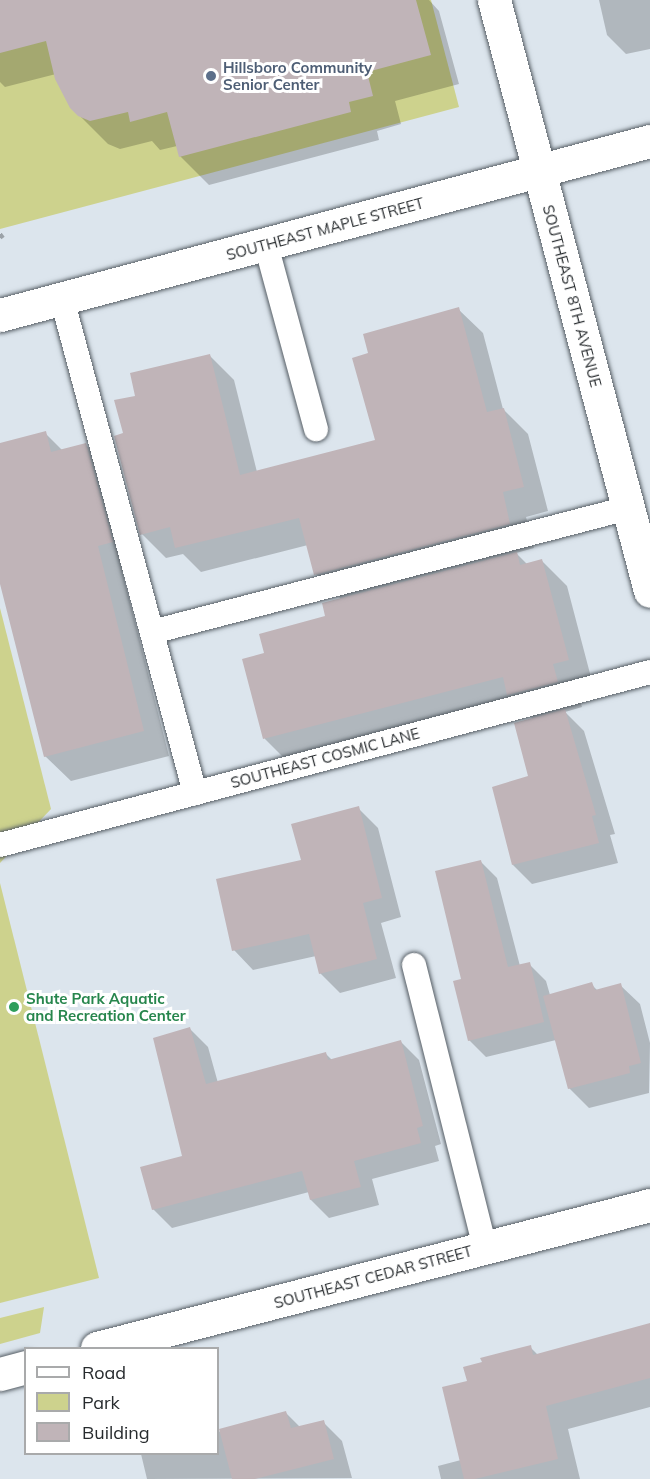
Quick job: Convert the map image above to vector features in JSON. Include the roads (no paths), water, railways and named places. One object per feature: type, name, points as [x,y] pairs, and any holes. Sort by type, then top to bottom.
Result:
[{"type":"street","name":"SOUTHEAST 8TH AVENUE","points":[[494,0],[650,591]]},
{"type":"street","name":"SOUTHEAST MAPLE STREET","points":[[0,315],[650,141]]},
{"type":"street","name":"SOUTHEAST CEDAR STREET","points":[[101,1347],[650,1205]]},
{"type":"street","points":[[0,1374],[24,1368]]},
{"type":"lane","points":[[266,245],[316,429]]},
{"type":"lane","points":[[62,299],[195,793]]},
{"type":"lane","points":[[152,632],[628,508]]},
{"type":"lane","name":"SOUTHEAST COSMIC LANE","points":[[0,844],[650,672]]},
{"type":"lane","points":[[414,965],[485,1248]]},
{"type":"place","name":"Hillsboro Community Senior Center","points":[[211,76]]},
{"type":"place","name":"Shute Park Aquatic and Recreation Center","points":[[14,1007]]}]
